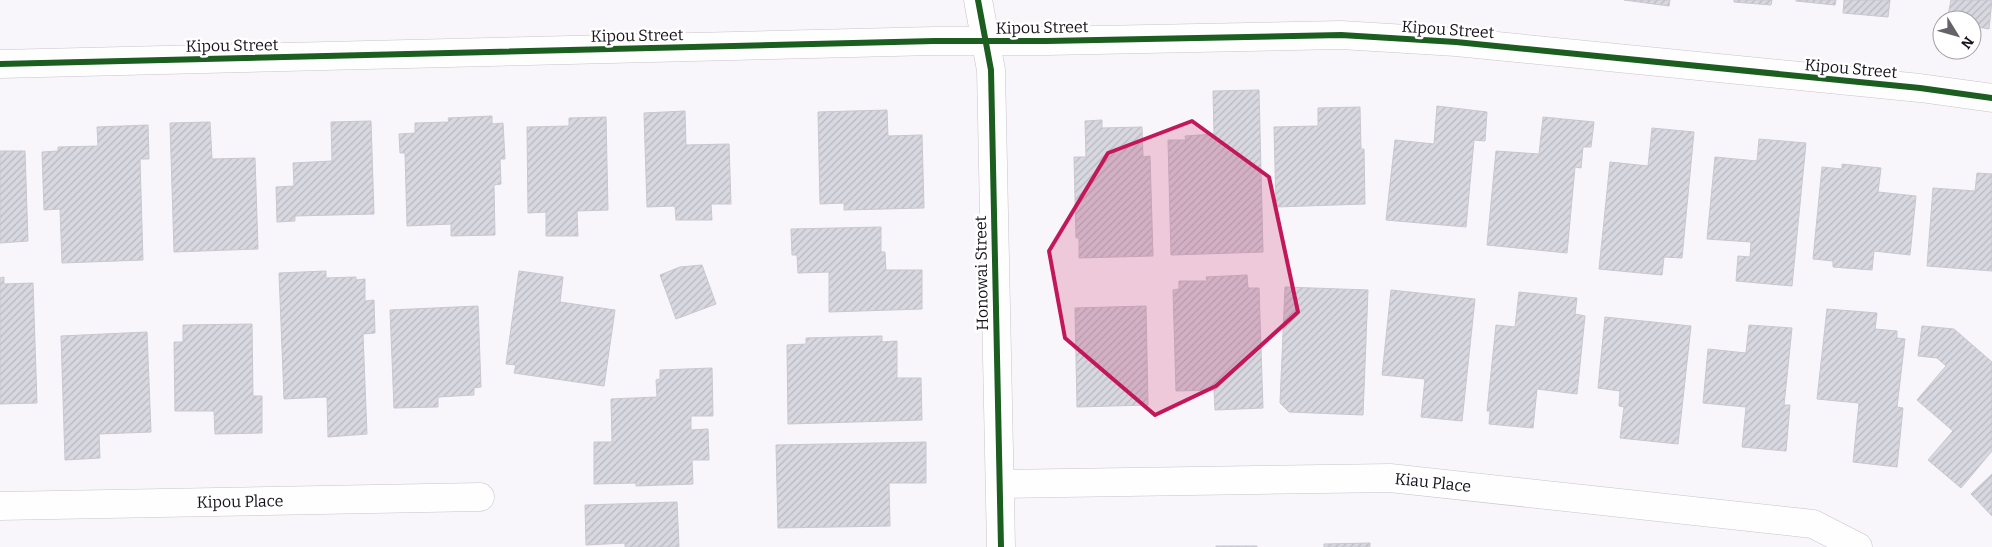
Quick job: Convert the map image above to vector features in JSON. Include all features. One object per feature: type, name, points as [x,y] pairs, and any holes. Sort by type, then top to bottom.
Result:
[{"type":"street","name":"Honowai Street","points":[[978,0],[991,70],[1001,547]]},
{"type":"street","name":"Kipou Street","points":[[0,64],[986,41],[1342,35],[1456,42],[1920,88],[1992,98]]},
{"type":"street","name":"Kiau Place","points":[[1000,484],[1390,478],[1813,524],[1858,547]]},
{"type":"street","name":"Kipou Place","points":[[0,506],[480,496]]},
{"type":"highlighted area","points":[[1192,121],[1269,177],[1298,312],[1216,386],[1155,415],[1065,338],[1049,251],[1108,153]]},
{"type":"building","points":[[1624,0],[1670,0],[1669,6]]},
{"type":"building","points":[[1734,0],[1772,0],[1771,5],[1734,2]]},
{"type":"building","points":[[1796,0],[1836,0],[1835,5]]},
{"type":"building","points":[[1844,0],[1890,0],[1888,17],[1843,13]]},
{"type":"building","points":[[1951,0],[1992,0],[1989,29],[1982,28],[1982,10],[1949,10]]},
{"type":"building","points":[[1259,90],[1263,252],[1171,255],[1168,140],[1186,140],[1185,136],[1214,134],[1213,91]]},
{"type":"building","points":[[1437,106],[1487,112],[1485,141],[1474,140],[1466,227],[1386,220],[1395,140],[1434,144]]},
{"type":"building","points":[[1360,107],[1361,149],[1364,149],[1365,204],[1276,207],[1274,127],[1318,126],[1318,108]]},
{"type":"building","points":[[887,110],[888,136],[922,135],[924,208],[844,210],[844,203],[820,204],[818,112]]},
{"type":"building","points":[[685,111],[686,145],[729,144],[731,204],[711,204],[712,220],[676,220],[675,206],[647,207],[644,113]]},
{"type":"building","points":[[492,116],[492,124],[503,123],[505,159],[500,159],[501,184],[494,185],[495,235],[451,236],[451,224],[407,226],[405,153],[400,153],[399,134],[415,133],[415,123],[449,122],[448,118]]},
{"type":"building","points":[[606,117],[608,210],[577,211],[578,236],[546,236],[546,212],[528,213],[527,127],[569,126],[569,118]]},
{"type":"building","points":[[1543,117],[1594,122],[1591,147],[1583,147],[1581,168],[1575,167],[1567,253],[1487,245],[1496,151],[1539,154]]},
{"type":"building","points":[[1102,120],[1102,128],[1142,127],[1143,157],[1150,156],[1153,256],[1079,258],[1079,238],[1076,238],[1074,157],[1086,157],[1085,121]]},
{"type":"building","points":[[371,121],[374,214],[295,216],[295,221],[277,222],[276,187],[294,186],[293,163],[332,161],[331,122]]},
{"type":"building","points":[[210,122],[212,159],[255,158],[258,249],[174,252],[170,123]]},
{"type":"building","points":[[148,125],[149,159],[140,159],[143,260],[62,263],[60,209],[44,210],[42,152],[58,151],[58,147],[98,146],[97,127]]},
{"type":"building","points":[[1652,128],[1694,132],[1682,258],[1664,257],[1662,275],[1599,269],[1610,162],[1648,166]]},
{"type":"building","points":[[1759,139],[1806,143],[1792,286],[1736,281],[1738,256],[1750,257],[1751,242],[1707,239],[1715,157],[1757,161]]},
{"type":"building","points":[[0,151],[25,151],[28,241],[0,243]]},
{"type":"building","points":[[1842,164],[1881,168],[1878,192],[1916,196],[1910,255],[1874,251],[1872,270],[1833,267],[1833,261],[1813,259],[1822,167],[1842,169]]},
{"type":"building","points":[[1977,173],[1992,174],[1992,271],[1927,266],[1933,188],[1975,191]]},
{"type":"building","points":[[881,227],[881,252],[885,252],[886,270],[922,270],[922,309],[829,312],[829,272],[798,273],[797,255],[792,255],[791,229]]},
{"type":"building","points":[[702,265],[716,304],[676,319],[660,275],[680,267]]},
{"type":"building","points":[[326,271],[326,278],[356,277],[356,280],[365,279],[365,301],[374,300],[375,333],[363,334],[367,434],[328,437],[327,397],[284,399],[279,273]]},
{"type":"building","points":[[519,271],[563,277],[560,302],[615,310],[604,386],[514,373],[516,365],[506,364]]},
{"type":"building","points":[[1247,275],[1248,288],[1259,288],[1263,408],[1215,410],[1214,390],[1176,391],[1173,290],[1179,289],[1179,281],[1207,281],[1206,277]]},
{"type":"building","points":[[4,277],[4,284],[33,283],[37,403],[0,404],[0,278]]},
{"type":"building","points":[[1285,287],[1368,290],[1363,415],[1289,412],[1280,403]]},
{"type":"building","points":[[1391,290],[1475,299],[1462,421],[1421,417],[1425,379],[1382,375]]},
{"type":"building","points":[[1519,292],[1577,298],[1575,314],[1585,316],[1577,394],[1537,389],[1533,428],[1489,424],[1490,411],[1487,411],[1496,325],[1515,327]]},
{"type":"building","points":[[478,306],[481,387],[474,388],[474,395],[438,397],[438,407],[394,408],[390,310]]},
{"type":"building","points":[[1146,306],[1148,405],[1077,407],[1075,308]]},
{"type":"building","points":[[1827,309],[1877,313],[1875,329],[1897,331],[1897,338],[1905,339],[1897,407],[1903,408],[1897,467],[1853,462],[1859,403],[1817,399]]},
{"type":"building","points":[[1605,317],[1691,326],[1678,444],[1620,438],[1624,407],[1619,406],[1620,391],[1598,388]]},
{"type":"building","points":[[252,324],[253,396],[262,396],[262,433],[215,434],[214,411],[175,411],[174,342],[183,342],[183,325]]},
{"type":"building","points":[[1749,325],[1792,328],[1784,405],[1790,405],[1786,451],[1742,447],[1746,407],[1703,403],[1708,349],[1746,353]]},
{"type":"building","points":[[1922,326],[1954,329],[1992,362],[1992,451],[1961,488],[1928,460],[1953,431],[1917,400],[1946,366],[1937,358],[1918,356]]},
{"type":"building","points":[[147,332],[151,432],[99,434],[100,458],[65,460],[61,336]]},
{"type":"building","points":[[882,336],[882,342],[897,341],[897,378],[921,378],[922,420],[788,424],[787,345],[806,344],[806,338]]},
{"type":"building","points":[[712,368],[713,416],[691,416],[691,430],[708,429],[709,460],[692,460],[693,484],[636,486],[636,483],[594,484],[594,442],[612,442],[611,399],[657,397],[656,380],[660,379],[660,370]]},
{"type":"building","points":[[926,442],[926,483],[889,483],[890,526],[778,528],[776,445]]},
{"type":"building","points":[[1992,474],[1992,516],[1971,494]]},
{"type":"building","points":[[677,502],[679,547],[625,547],[625,543],[586,545],[585,505]]},
{"type":"building","points":[[1370,543],[1370,547],[1324,547],[1324,544]]},
{"type":"building","points":[[1257,546],[1257,547],[1216,547]]},
{"type":"cycle path","points":[[978,0],[991,70],[1001,547]]},
{"type":"cycle path","points":[[0,64],[934,41],[1047,41],[1341,35],[1456,42],[1920,88],[1992,98]]}]
